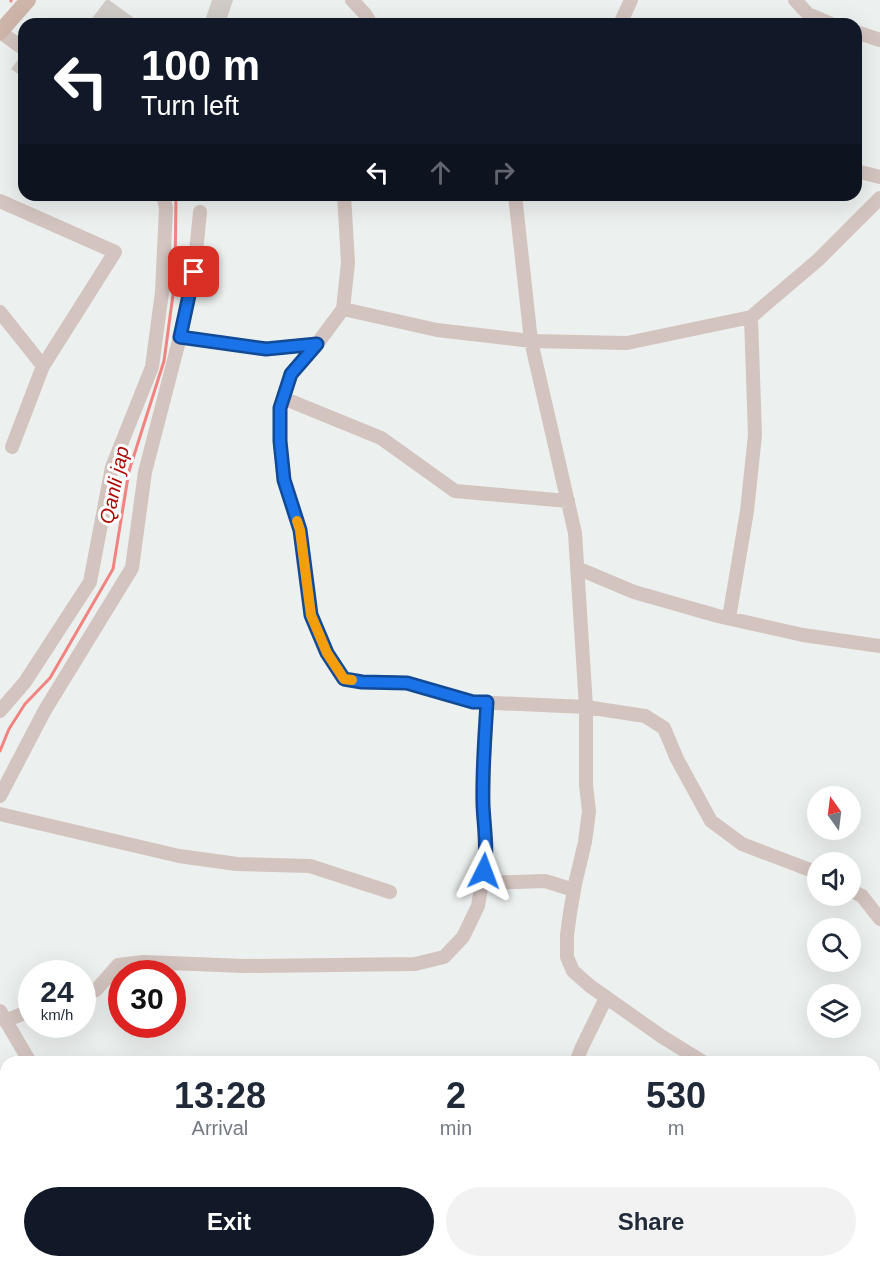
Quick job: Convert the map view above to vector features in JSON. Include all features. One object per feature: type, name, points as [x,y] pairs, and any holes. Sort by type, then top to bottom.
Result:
[{"type":"main road","points":[[0,32],[28,0]]},
{"type":"street","points":[[351,0],[367,18]]},
{"type":"street","points":[[623,18],[631,0]]},
{"type":"street","points":[[795,0],[808,14],[817,18]]},
{"type":"street","points":[[0,32],[18,45]]},
{"type":"street","points":[[862,34],[880,39]]},
{"type":"street","points":[[862,172],[880,177]]},
{"type":"street","points":[[344,309],[437,330],[531,340],[627,343],[751,317],[818,260],[880,198]]},
{"type":"street","points":[[0,201],[115,252],[43,366],[12,447]]},
{"type":"street","points":[[0,711],[26,682],[90,582],[112,466],[152,367],[162,292],[164,201]]},
{"type":"street","points":[[344,201],[348,263],[344,309],[291,374],[280,408],[280,441],[284,480],[300,530],[311,615],[327,653],[344,679],[362,682],[407,683],[473,702],[586,707],[645,716],[663,728],[711,821],[742,844],[807,869]]},
{"type":"street","points":[[516,201],[531,340],[575,533],[586,707],[586,786],[589,811],[567,935],[567,957],[573,971],[606,998],[693,1056]]},
{"type":"street","points":[[0,796],[45,710],[132,568],[145,472],[180,337],[194,272],[200,212]]},
{"type":"street","points":[[0,312],[43,366]]},
{"type":"street","points":[[729,618],[747,511],[755,435],[751,317]]},
{"type":"street","points":[[180,337],[266,349],[317,344]]},
{"type":"street","points":[[284,398],[381,438],[455,491],[568,501]]},
{"type":"street","points":[[577,568],[634,592],[729,618],[803,635],[880,646]]},
{"type":"street","points":[[96,990],[118,965],[144,962],[245,966],[415,964],[444,957],[463,937],[478,906],[482,883],[486,858],[483,804],[487,702]]},
{"type":"street","points":[[0,814],[179,856],[237,864],[310,866],[390,892]]},
{"type":"street","points":[[482,883],[545,880],[574,890]]},
{"type":"street","points":[[861,896],[880,919]]},
{"type":"street","points":[[578,1056],[606,998]]},
{"type":"street","points":[[18,1013],[3,1016],[26,1056]]},
{"type":"building","points":[[106,0],[109,0],[134,18],[92,18]]},
{"type":"building","points":[[212,0],[233,0],[227,18],[206,18]]},
{"type":"building","points":[[18,60],[18,74],[11,69]]},
{"type":"waterway","name":"Qanli jap","points":[[0,751],[9,729],[25,704],[50,678],[113,569],[129,471],[164,361],[175,280],[176,201]]},
{"type":"slow traffic","points":[[297,521],[311,615],[327,653],[344,679],[352,680]]},
{"type":"route","points":[[194,272],[180,337],[266,349],[317,344],[291,374],[280,408],[280,441],[284,480],[300,530],[311,615],[327,653],[344,679],[362,682],[407,683],[473,702],[487,702],[483,804],[486,858],[484,871]]}]
